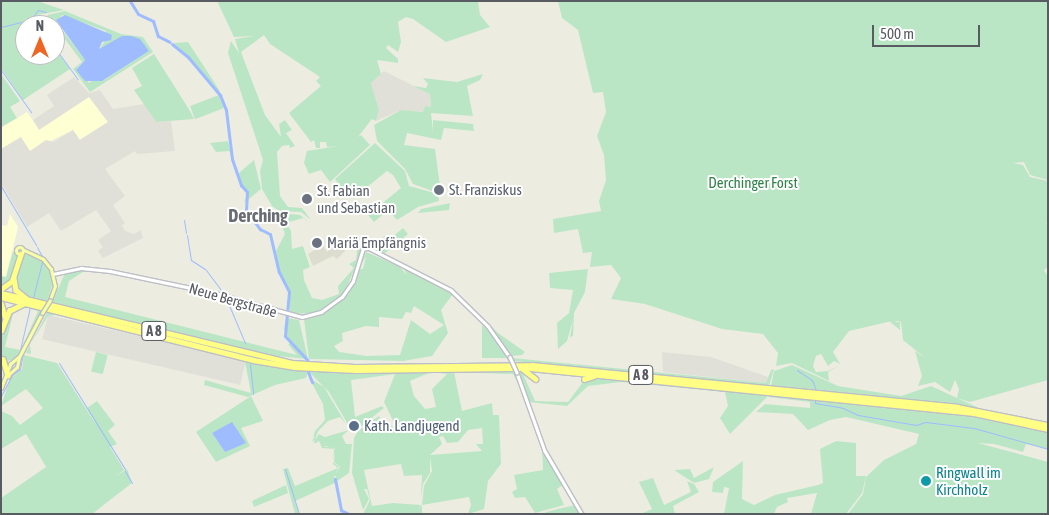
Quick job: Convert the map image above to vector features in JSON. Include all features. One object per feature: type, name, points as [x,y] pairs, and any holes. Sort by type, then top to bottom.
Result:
[{"type":"highway","points":[[21,253],[14,277],[17,291],[31,302]]},
{"type":"highway","points":[[1,289],[14,277]]},
{"type":"highway","name":"A 8","points":[[1,295],[292,363],[354,367],[489,363],[550,366],[957,408],[1048,427]]},
{"type":"highway","points":[[1,302],[5,317]]},
{"type":"highway","points":[[1,331],[5,317],[14,306],[31,302]]},
{"type":"highway","name":"A 8","points":[[31,302],[253,360],[294,367],[356,370],[517,367],[974,413],[1048,427]]},
{"type":"highway","points":[[2,358],[13,365]]},
{"type":"highway","points":[[2,358],[8,375]]},
{"type":"highway","points":[[517,367],[536,379]]},
{"type":"highway","points":[[584,379],[600,375]]},
{"type":"main road","name":"Neue Bergstraße","points":[[53,274],[66,270],[89,268],[132,275],[225,296],[286,315],[311,316],[338,301],[353,281],[367,248],[451,290],[490,329],[510,357],[518,373],[545,451],[582,514]]},
{"type":"main road","points":[[1,388],[50,300],[54,281],[58,273],[51,269],[42,259],[30,254],[21,253]]},
{"type":"main road","points":[[51,269],[54,281]]},
{"type":"main road","points":[[8,375],[18,368],[19,356]]},
{"type":"shaded area","points":[[384,71],[430,94],[431,107],[424,112],[401,110],[376,121],[379,110],[371,83]]},
{"type":"shaded area","points":[[74,77],[89,93],[100,90],[113,109],[144,104],[156,122],[171,121],[175,151],[137,154],[135,151],[105,169],[125,196],[113,205],[125,223],[122,225],[125,231],[134,234],[141,230],[143,238],[103,258],[98,251],[103,247],[98,240],[111,231],[96,210],[61,231],[49,213],[27,227],[1,183],[1,149],[21,137],[30,151],[46,140],[53,142],[73,130],[80,140],[108,122],[89,97],[39,130],[33,120],[54,106],[47,95]]},
{"type":"shaded area","points":[[89,97],[108,122],[79,140],[73,130],[1,165],[21,137],[1,149],[1,128],[27,112],[39,129]]},
{"type":"shaded area","points":[[10,214],[18,227],[6,277],[1,276],[1,225],[7,226]]},
{"type":"shaded area","points":[[338,242],[346,250],[337,259],[333,256],[313,266],[308,254],[323,245],[327,252]]},
{"type":"shaded area","points":[[48,315],[246,361],[240,385],[42,339]]},
{"type":"shaded area","points":[[662,352],[711,357],[768,377],[766,383],[663,372]]},
{"type":"green space","points":[[1,1],[37,1],[64,10],[37,15],[15,15],[15,65],[65,65],[65,62],[70,69],[23,100],[1,68]]},
{"type":"green space","points":[[217,1],[478,1],[480,15],[490,27],[446,42],[413,19],[406,17],[398,22],[401,42],[398,52],[388,45],[386,48],[398,59],[398,63],[377,60],[381,74],[371,83],[379,110],[376,121],[372,119],[358,137],[361,135],[370,145],[330,182],[321,170],[309,174],[304,163],[307,151],[338,146],[327,147],[326,142],[320,142],[320,148],[316,148],[314,140],[311,142],[289,113],[321,86],[316,81],[320,77],[270,44],[264,35],[241,52],[265,115],[281,137],[279,124],[285,120],[292,130],[286,133],[295,146],[290,148],[289,145],[282,146],[277,152],[280,196],[288,207],[302,208],[311,220],[301,212],[279,211],[272,206],[262,189],[260,171],[263,160],[228,53],[231,41],[239,53],[235,39],[254,36],[234,37]]},
{"type":"green space","name":"Derchinger Forst","points":[[558,1],[1048,1],[1048,180],[1030,175],[1024,162],[1013,163],[1023,165],[1030,177],[1048,181],[1048,221],[1045,224],[1048,222],[1048,267],[1044,270],[1048,277],[1048,380],[970,402],[957,398],[959,389],[955,380],[950,392],[935,382],[918,386],[922,376],[915,351],[924,357],[903,340],[901,322],[898,321],[894,322],[900,322],[900,330],[890,322],[892,321],[849,331],[833,352],[840,364],[834,361],[828,366],[821,354],[816,356],[813,366],[816,372],[828,371],[840,365],[828,372],[829,381],[792,363],[776,366],[778,353],[763,334],[722,329],[645,304],[611,299],[621,278],[611,265],[590,267],[592,252],[583,253],[578,229],[554,233],[553,219],[601,211],[599,201],[606,180],[604,155],[597,136],[606,112],[603,92],[593,93],[578,30],[562,18]]},
{"type":"green space","points":[[65,11],[121,34],[143,37],[153,52],[90,92],[73,69],[82,62],[65,39],[65,34],[85,60],[77,68],[89,83],[94,79],[104,80],[149,51],[122,38],[99,49],[105,41],[106,31],[65,15],[47,15]]},
{"type":"green space","points":[[188,42],[218,88],[221,94],[174,43]]},
{"type":"green space","points":[[154,54],[194,119],[156,122],[134,90],[142,86],[132,68]]},
{"type":"green space","points":[[1,74],[20,101],[10,107],[17,118],[1,127]]},
{"type":"green space","points":[[483,74],[480,80],[467,86],[473,116],[431,113],[433,131],[433,120],[473,124],[474,131],[444,128],[441,140],[407,133],[404,145],[435,149],[441,194],[413,184],[405,169],[377,141],[374,125],[401,110],[423,112],[425,106],[431,107],[430,94],[413,86],[426,88],[428,84],[423,78],[457,82]]},
{"type":"green space","points":[[219,95],[224,108],[195,119],[190,106]]},
{"type":"green space","points":[[228,141],[231,154],[229,151],[216,152],[210,143]]},
{"type":"green space","points":[[375,143],[405,171],[409,186],[438,194],[439,201],[418,207],[397,220],[388,210],[374,222],[368,215],[401,188],[393,175],[387,171],[356,196],[348,186],[343,190],[335,179]]},
{"type":"green space","points":[[254,160],[261,189],[244,203],[248,191],[242,187],[239,173]]},
{"type":"green space","points":[[450,203],[449,210],[418,213],[421,209]]},
{"type":"green space","points":[[280,213],[300,215],[309,222],[303,218],[286,223],[291,231],[292,249],[303,246],[310,267],[303,270],[304,280],[312,298],[322,300],[339,294],[338,286],[354,268],[349,264],[356,260],[358,244],[362,246],[363,250],[345,291],[335,302],[315,313],[290,314],[289,291],[279,272],[276,251],[285,234],[279,218],[275,216]]},
{"type":"green space","points":[[403,228],[408,234],[384,254],[377,250],[384,236],[390,239]]},
{"type":"green space","points":[[13,251],[17,256],[13,277],[1,288],[1,276],[6,277]]},
{"type":"green space","points":[[366,252],[399,266],[407,275],[404,269],[453,294],[441,310],[448,333],[432,356],[403,361],[309,359],[304,319],[340,302],[359,269],[363,269],[366,256],[359,268]],"holes":[[[414,306],[444,325],[430,334],[411,320],[400,355],[367,356],[339,352],[334,346],[343,341],[342,333],[366,326],[379,327],[379,317],[402,319],[406,312],[411,313]]]},
{"type":"green space","points":[[28,254],[39,258],[49,268],[53,282],[47,302],[28,298],[17,291],[15,278],[21,256]]},
{"type":"green space","points":[[588,269],[585,292],[574,313],[573,336],[570,337],[573,320],[567,341],[558,349],[557,323],[569,313],[573,290],[550,288],[549,273]]},
{"type":"green space","points":[[86,270],[69,281],[65,297],[297,355],[288,344],[291,343],[284,329],[286,318],[299,320],[308,359],[255,354],[52,303],[65,273]]},
{"type":"green space","points":[[21,305],[43,310],[23,346],[38,311],[27,308],[14,310],[5,347],[21,350],[16,358],[8,361],[1,355],[1,335],[8,312]]},
{"type":"green space","points":[[473,309],[498,333],[525,352],[522,355],[510,356]]},
{"type":"green space","points":[[48,311],[292,368],[348,372],[514,369],[521,389],[513,374],[454,372],[462,411],[492,403],[493,415],[499,415],[501,464],[488,481],[484,509],[468,514],[471,505],[469,497],[422,505],[422,514],[363,514],[370,500],[367,489],[364,489],[369,499],[363,510],[352,473],[354,438],[358,431],[379,416],[383,425],[396,427],[384,402],[395,374],[351,380],[355,417],[382,406],[384,408],[353,433],[329,392],[308,371],[306,378],[275,385],[248,397],[204,385],[205,380],[251,393],[245,362],[56,315],[48,316],[31,343]],"holes":[[[431,372],[447,374],[432,389],[436,407],[425,409],[414,396],[410,381]],[[482,428],[483,444],[476,444],[482,451],[430,455],[442,444],[439,437],[443,436],[447,443],[458,442],[468,430]],[[430,458],[432,471],[424,486],[422,505],[418,510],[421,505],[393,503],[372,506],[364,470],[401,464],[404,476],[422,475],[421,498],[423,484],[430,473]]]},
{"type":"green space","points":[[482,325],[492,334],[507,358],[482,358]]},
{"type":"green space","points":[[30,345],[31,354],[26,353]]},
{"type":"green space","points":[[96,352],[108,355],[103,374],[91,371]]},
{"type":"green space","points":[[24,355],[57,363],[97,426],[87,408],[97,401],[115,425],[108,431],[117,444],[110,447],[124,470],[115,477],[127,469],[132,483],[92,514],[1,513],[1,498],[46,467],[51,475],[26,434],[1,449],[1,411],[12,416],[20,425],[43,408],[26,389],[1,406],[10,379],[22,369]]},
{"type":"green space","points":[[512,358],[766,383],[771,370],[774,369],[769,386],[514,361]]},
{"type":"green space","points":[[792,365],[838,386],[901,396],[931,386],[979,408],[817,390],[815,386],[815,390],[771,386],[774,371]]},
{"type":"green space","points":[[517,369],[531,374],[523,374],[535,401],[568,402],[583,382],[594,377],[768,396],[730,434],[720,418],[728,406],[725,392],[621,382],[588,386],[567,406],[528,402]]},
{"type":"green space","points":[[309,378],[324,387],[346,424],[340,417],[328,421],[318,431],[315,440],[319,434],[325,437],[349,430],[342,436],[346,444],[352,444],[349,473],[337,481],[335,475],[340,467],[334,462],[335,452],[333,461],[334,449],[322,448],[319,441],[314,443],[312,440],[315,441],[313,440],[315,435],[313,437],[315,431],[325,420],[323,404]]},
{"type":"green space","points":[[770,394],[980,416],[1048,431],[1048,449],[1026,444],[1023,452],[994,444],[978,443],[1048,462],[1048,514],[848,514],[863,494],[866,477],[884,460],[916,444],[919,434],[846,417],[830,420],[808,430],[793,414],[756,412],[765,404],[810,408],[810,402],[769,397]]},
{"type":"green space","points":[[251,396],[263,421],[241,428],[250,446],[216,462],[196,432]],"holes":[[[233,424],[234,428],[225,452],[212,433]]]},
{"type":"green space","points":[[836,441],[856,443],[856,476],[866,476],[862,493],[846,514],[811,514],[817,493],[787,498],[788,502],[777,507],[774,514],[724,514],[729,488],[724,487],[723,493],[712,492],[713,482],[743,461],[742,499],[754,505],[775,495],[823,483],[820,449]]},
{"type":"green space","points":[[542,448],[564,484],[557,489],[564,505],[535,513],[525,497],[515,498],[512,492],[517,489],[514,475],[543,470]]},
{"type":"green space","points":[[333,462],[339,467],[334,477],[337,482],[295,501],[299,514],[295,514],[283,469],[288,468],[295,486],[338,468]]},
{"type":"green space","points":[[714,467],[709,479],[694,483],[674,470],[690,469],[694,478]]},
{"type":"green space","points":[[653,478],[664,505],[691,492],[687,481],[694,484],[699,492],[673,506],[675,514],[641,514],[652,509],[639,482]]},
{"type":"green space","points":[[286,485],[288,493],[254,507],[252,501]]},
{"type":"green space","points":[[575,505],[580,514],[541,514],[550,511]]},
{"type":"water","points":[[65,15],[112,35],[111,40],[102,42],[99,49],[122,36],[131,36],[140,39],[149,51],[102,81],[85,81],[76,70],[85,60],[65,32]]},
{"type":"water","points":[[232,422],[246,443],[225,452],[212,433]]},
{"type":"waterway","points":[[130,1],[138,14],[153,21],[158,36],[170,42]]},
{"type":"waterway","points":[[34,15],[38,10],[46,12]]},
{"type":"waterway","points":[[1,27],[15,23]]},
{"type":"waterway","points":[[172,44],[188,57],[220,95],[226,110],[232,159],[241,185],[247,192],[246,210],[260,229],[270,234],[279,272],[289,292],[285,336],[307,360]]},
{"type":"waterway","points":[[65,62],[78,80]]},
{"type":"waterway","points":[[1,70],[31,112]]},
{"type":"waterway","points":[[1,186],[36,245]]},
{"type":"waterway","points":[[184,220],[186,233]]},
{"type":"waterway","points":[[187,235],[191,260],[205,269]]},
{"type":"waterway","points":[[37,247],[42,256]]},
{"type":"waterway","points":[[33,298],[42,261]]},
{"type":"waterway","points":[[206,270],[224,294]]},
{"type":"waterway","points":[[226,298],[245,343]]},
{"type":"waterway","points":[[20,350],[30,307]]},
{"type":"waterway","points":[[1,396],[12,375],[20,369],[23,353]]},
{"type":"waterway","points":[[59,363],[125,469]]},
{"type":"waterway","points":[[250,364],[253,394]]},
{"type":"waterway","points":[[797,370],[812,380],[816,390]]},
{"type":"waterway","points":[[308,372],[312,382]]},
{"type":"waterway","points":[[815,400],[815,403],[843,408],[858,415],[916,425],[926,422],[974,428],[1048,449]]},
{"type":"waterway","points":[[285,469],[299,514]]},
{"type":"waterway","points":[[125,471],[132,483]]},
{"type":"waterway","points":[[335,479],[341,510],[349,514]]},
{"type":"place","name":"St. Franziskus","points":[[439,190]]},
{"type":"place","name":"St. Fabian und Sebastian","points":[[307,199]]},
{"type":"place","name":"Mariä Empfängnis","points":[[317,243]]},
{"type":"place","name":"Kath. Landjugend","points":[[354,426]]},
{"type":"place","name":"Ringwall im Kirchholz","points":[[926,481]]},
{"type":"district","name":"Derching","points":[[258,216]]}]
